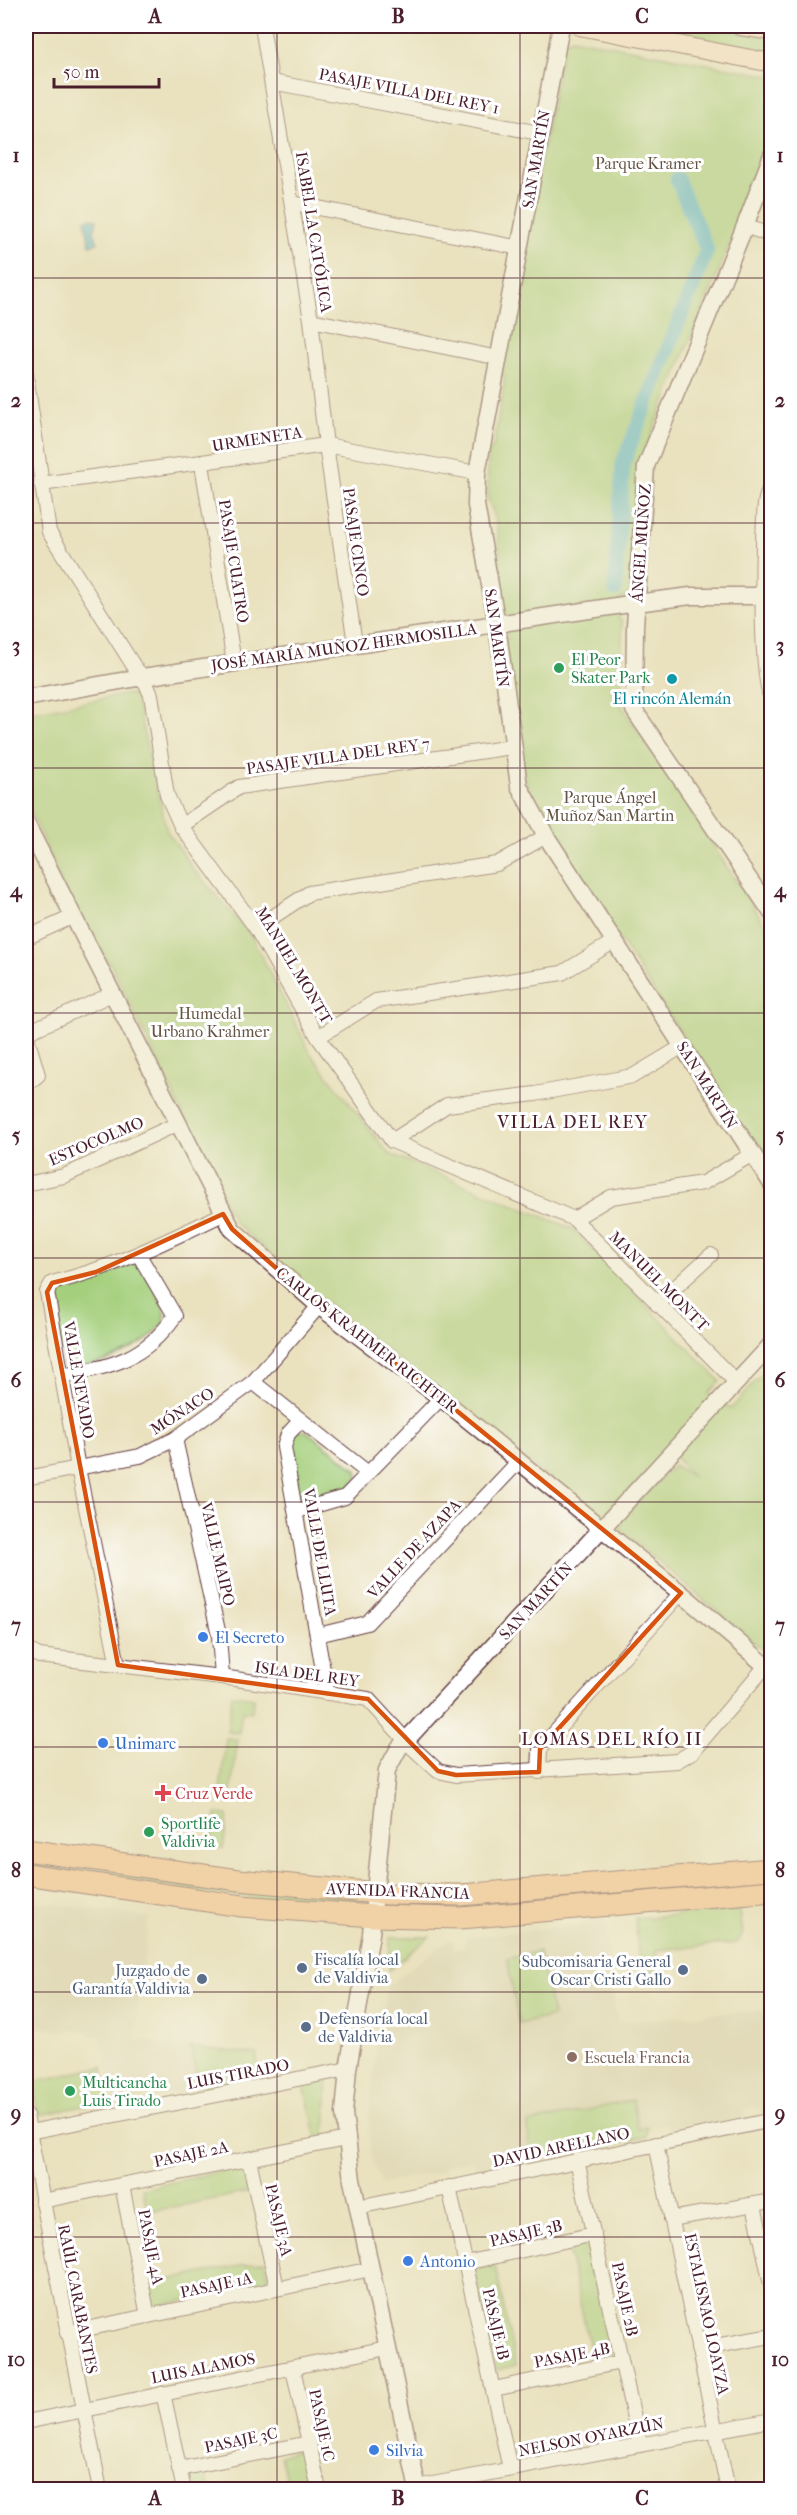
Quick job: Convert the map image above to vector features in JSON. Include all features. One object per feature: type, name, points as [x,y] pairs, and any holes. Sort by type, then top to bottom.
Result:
[{"type":"main road","points":[[579,26],[771,63]]},
{"type":"main road","points":[[740,26],[771,32]]},
{"type":"main road","name":"AVENIDA FRANCIA","points":[[26,1850],[239,1880],[375,1893],[461,1895],[771,1869]]},
{"type":"main road","name":"AVENIDA FRANCIA","points":[[26,1874],[242,1905],[373,1916],[461,1918],[771,1891]]},
{"type":"main road","points":[[715,1874],[719,1895]]},
{"type":"street","name":"ISABEL LA CATÓLICA","points":[[262,26],[311,320],[326,445]]},
{"type":"street","name":"SAN MARTÍN","points":[[561,26],[539,133],[520,248],[477,473],[476,505],[497,625],[519,786],[546,836],[613,942],[771,1184]]},
{"type":"street","name":"PASAJE VILLA DEL REY 1","points":[[272,82],[539,133]]},
{"type":"street","name":"ÁNGEL MUÑOZ","points":[[771,155],[745,226],[646,466],[636,603],[634,710],[771,913]]},
{"type":"street","points":[[293,203],[520,248]]},
{"type":"street","points":[[745,226],[771,236]]},
{"type":"street","points":[[311,320],[499,358]]},
{"type":"street","name":"MANUEL MONTT","points":[[26,374],[49,532],[135,668],[143,677],[151,695],[168,795],[181,826],[256,928],[318,1037],[392,1141],[574,1219],[736,1382]]},
{"type":"street","name":"URMENETA","points":[[42,484],[202,464],[326,445],[477,473]]},
{"type":"street","name":"PASAJE CINCO","points":[[326,445],[355,644]]},
{"type":"street","name":"PASAJE CUATRO","points":[[202,464],[234,663]]},
{"type":"street","points":[[771,482],[765,502],[768,596],[765,680],[771,699]]},
{"type":"street","name":"JOSÉ MARÍA MUÑOZ HERMOSILLA","points":[[26,698],[143,677],[636,603],[691,596],[768,596]]},
{"type":"street","name":"PASAJE VILLA DEL REY 7","points":[[181,826],[239,787],[512,747]]},
{"type":"street","name":"CARLOS KRAHMER RICHTER","points":[[27,833],[232,1229],[319,1306],[441,1398],[519,1461],[681,1593],[768,1669]]},
{"type":"street","points":[[256,928],[309,893],[497,864],[546,836]]},
{"type":"street","points":[[26,938],[72,917]]},
{"type":"street","points":[[318,1037],[376,1001],[562,973],[613,942]]},
{"type":"street","points":[[26,1085],[38,1075],[26,1034],[112,994]]},
{"type":"street","points":[[392,1141],[447,1105],[535,1094],[633,1076],[683,1046]]},
{"type":"street","name":"ESTOCOLMO","points":[[26,1184],[64,1176],[177,1124]]},
{"type":"street","points":[[574,1219],[611,1197],[703,1183],[752,1155]]},
{"type":"street","name":"VALLE NEVADO","points":[[118,1665],[78,1468],[47,1292],[52,1283],[96,1272],[139,1255],[223,1214]]},
{"type":"street","points":[[62,1376],[116,1365],[159,1338],[175,1316],[139,1255]]},
{"type":"street","points":[[657,1304],[711,1255]]},
{"type":"street","name":"MÓNACO","points":[[26,1478],[140,1456],[175,1439],[253,1382],[319,1306]]},
{"type":"street","name":"SAN MARTÍN","points":[[417,2488],[358,2207],[346,2139],[344,2113],[348,2069],[373,1916],[384,1782],[393,1758],[407,1740],[771,1344]]},
{"type":"street","points":[[253,1382],[368,1473]]},
{"type":"street","points":[[297,1511],[345,1497],[441,1398]]},
{"type":"street","name":"VALLE DE LLUTA","points":[[300,1421],[288,1434],[284,1447],[327,1693]]},
{"type":"street","name":"VALLE MAIPO","points":[[175,1439],[219,1635],[222,1677]]},
{"type":"street","name":"VALLE DE AZAPA","points":[[318,1635],[367,1623],[519,1461]]},
{"type":"street","points":[[539,1772],[540,1749],[681,1593]]},
{"type":"street","name":"ISLA DEL REY","points":[[26,1649],[39,1656],[222,1677],[368,1699],[438,1771],[456,1775],[539,1772],[677,1761],[696,1747],[768,1669]]},
{"type":"street","name":"LUIS TIRADO","points":[[29,2132],[348,2069]]},
{"type":"street","name":"RAÚL CARABANTES","points":[[26,2115],[100,2490]]},
{"type":"street","name":"DAVID ARELLANO","points":[[358,2207],[771,2120]]},
{"type":"street","name":"PASAJE 2A","points":[[42,2201],[346,2139]]},
{"type":"street","name":"ESTALISNAO LOAYZA","points":[[656,2144],[728,2490]]},
{"type":"street","name":"PASAJE 3A","points":[[249,2159],[277,2288]]},
{"type":"street","name":"PASAJE 2B","points":[[577,2160],[640,2445]]},
{"type":"street","name":"PASAJE 4A","points":[[122,2185],[148,2316]]},
{"type":"street","name":"PASAJE 1B","points":[[449,2187],[510,2469]]},
{"type":"street","points":[[670,2218],[771,2201]]},
{"type":"street","points":[[754,2205],[771,2289]]},
{"type":"street","name":"PASAJE 3B","points":[[466,2263],[594,2234]]},
{"type":"street","name":"PASAJE 1A","points":[[68,2333],[371,2269]]},
{"type":"street","points":[[698,2349],[771,2336]]},
{"type":"street","name":"LUIS ALAMOS","points":[[26,2422],[387,2348]]},
{"type":"street","name":"PASAJE 4B","points":[[494,2389],[621,2362]]},
{"type":"street","name":"PASAJE 1C","points":[[293,2368],[319,2490]]},
{"type":"street","points":[[163,2393],[184,2490]]},
{"type":"street","name":"NELSON OYARZÚN","points":[[417,2488],[771,2420]]},
{"type":"street","name":"PASAJE 3C","points":[[180,2469],[309,2442]]},
{"type":"highlighted area","points":[[223,1214],[232,1229],[319,1306],[441,1398],[681,1593],[540,1749],[539,1772],[456,1775],[438,1771],[368,1699],[118,1665],[47,1292],[52,1283],[96,1272]]},
{"type":"shaded area","points":[[26,1900],[149,1917],[134,2040],[190,2047],[200,2088],[114,2107],[101,2037],[90,2035],[90,2032],[26,2027]]},
{"type":"shaded area","name":"Escuela Francia","points":[[605,1921],[617,2022],[764,2010],[771,2073],[771,2112],[761,2115],[756,2106],[745,2109],[744,2118],[670,2132],[668,2124],[658,2125],[648,2127],[646,2137],[475,2172],[472,2160],[444,2166],[444,2171],[381,2183],[371,2156],[368,2128],[377,2039],[384,2040],[385,2020],[382,2019],[387,1986],[450,1939],[454,1940],[453,1948],[464,1950],[466,1938]]},
{"type":"green space","points":[[627,26],[707,26],[771,38],[771,54]]},
{"type":"green space","name":"Parque Kramer","points":[[572,38],[771,76],[771,135],[764,161],[638,467],[631,590],[626,598],[620,599],[619,620],[622,621],[621,705],[771,934],[771,1171],[555,841],[529,791],[519,751],[504,640],[508,639],[499,584],[498,539],[495,517],[488,501],[488,450],[493,448],[505,378],[501,374],[563,42]]},
{"type":"green space","name":"Humedal Urbano Krahmer","points":[[128,694],[135,695],[167,831],[194,870],[250,934],[311,1054],[389,1154],[573,1229],[720,1381],[709,1393],[731,1409],[771,1363],[771,1656],[621,1531],[621,1519],[674,1465],[693,1477],[669,1450],[604,1517],[598,1517],[322,1299],[235,1223],[111,965],[81,927],[26,801],[26,713]]},
{"type":"green space","points":[[131,1263],[142,1266],[159,1298],[165,1311],[161,1326],[138,1346],[105,1361],[75,1367],[64,1365],[52,1298],[61,1287],[103,1277]]},
{"type":"green space","points":[[296,1431],[306,1431],[357,1470],[358,1478],[341,1495],[309,1505],[299,1499],[288,1445]]},
{"type":"green space","points":[[232,1695],[254,1698],[252,1712],[242,1711],[239,1733],[227,1732]]},
{"type":"green space","points":[[226,1738],[238,1739],[231,1791],[220,1790]]},
{"type":"green space","points":[[216,1814],[228,1815],[223,1849],[211,1848]]},
{"type":"green space","points":[[29,1859],[356,1898],[358,1905],[271,1901],[29,1866]]},
{"type":"green space","points":[[696,1883],[698,1890],[478,1907],[405,1909],[405,1906],[449,1906],[464,1900]]},
{"type":"green space","points":[[740,1910],[743,1934],[737,1943],[656,1950],[658,1971],[640,1972],[635,1918]]},
{"type":"green space","points":[[390,1937],[429,1937],[389,1970]]},
{"type":"green space","points":[[539,1951],[553,2016],[519,2024],[507,1959]]},
{"type":"green space","points":[[190,2047],[256,2054],[261,2075],[200,2088]]},
{"type":"green space","name":"Multicancha Luis Tirado","points":[[102,2067],[109,2101],[39,2115],[32,2082]]},
{"type":"green space","points":[[328,2080],[325,2137],[317,2138],[304,2086]]},
{"type":"green space","points":[[633,2100],[638,2129],[648,2127],[646,2137],[520,2163],[517,2151],[529,2147],[528,2123]]},
{"type":"green space","points":[[244,2166],[251,2192],[148,2212],[142,2189]]},
{"type":"green space","points":[[587,2241],[612,2356],[593,2361],[567,2245]]},
{"type":"green space","points":[[265,2261],[270,2284],[152,2307],[147,2284]]},
{"type":"green space","points":[[495,2265],[516,2365],[497,2370],[474,2270]]},
{"type":"green space","points":[[301,2450],[309,2489],[288,2489],[280,2455]]},
{"type":"green space","points":[[205,2472],[209,2489],[191,2489],[188,2476]]},
{"type":"water","points":[[92,218],[97,220],[94,232],[98,243],[90,245],[85,220]]},
{"type":"waterway","points":[[615,590],[623,463],[707,250],[677,179]]},
{"type":"place","name":"El Peor Skater Park","points":[[559,668]]},
{"type":"place","name":"El rincón Alemán","points":[[672,679]]},
{"type":"place","name":"El Secreto","points":[[203,1637]]},
{"type":"place","name":"Unimarc","points":[[103,1743]]},
{"type":"place","name":"Cruz Verde","points":[[163,1793]]},
{"type":"place","name":"Sportlife Valdivia","points":[[149,1832]]},
{"type":"place","name":"Fiscalía local de Valdivia","points":[[302,1968]]},
{"type":"place","name":"Subcomisaria General Oscar Cristi Gallo","points":[[683,1970]]},
{"type":"place","name":"Juzgado de Garantía Valdivia","points":[[202,1979]]},
{"type":"place","name":"Defensoría local de Valdivia","points":[[306,2027]]},
{"type":"place","name":"Escuela Francia","points":[[572,2057]]},
{"type":"place","name":"Multicancha Luis Tirado","points":[[70,2091]]},
{"type":"place","name":"Antonio","points":[[408,2261]]},
{"type":"place","name":"Silvia","points":[[374,2450]]},
{"type":"district","name":"VILLA DEL REY","points":[[573,1122]]},
{"type":"district","name":"LOMAS DEL RÍO II","points":[[612,1739]]},
{"type":"park label","name":"Parque Ángel Muñoz/San Martin","points":[[610,806]]}]
